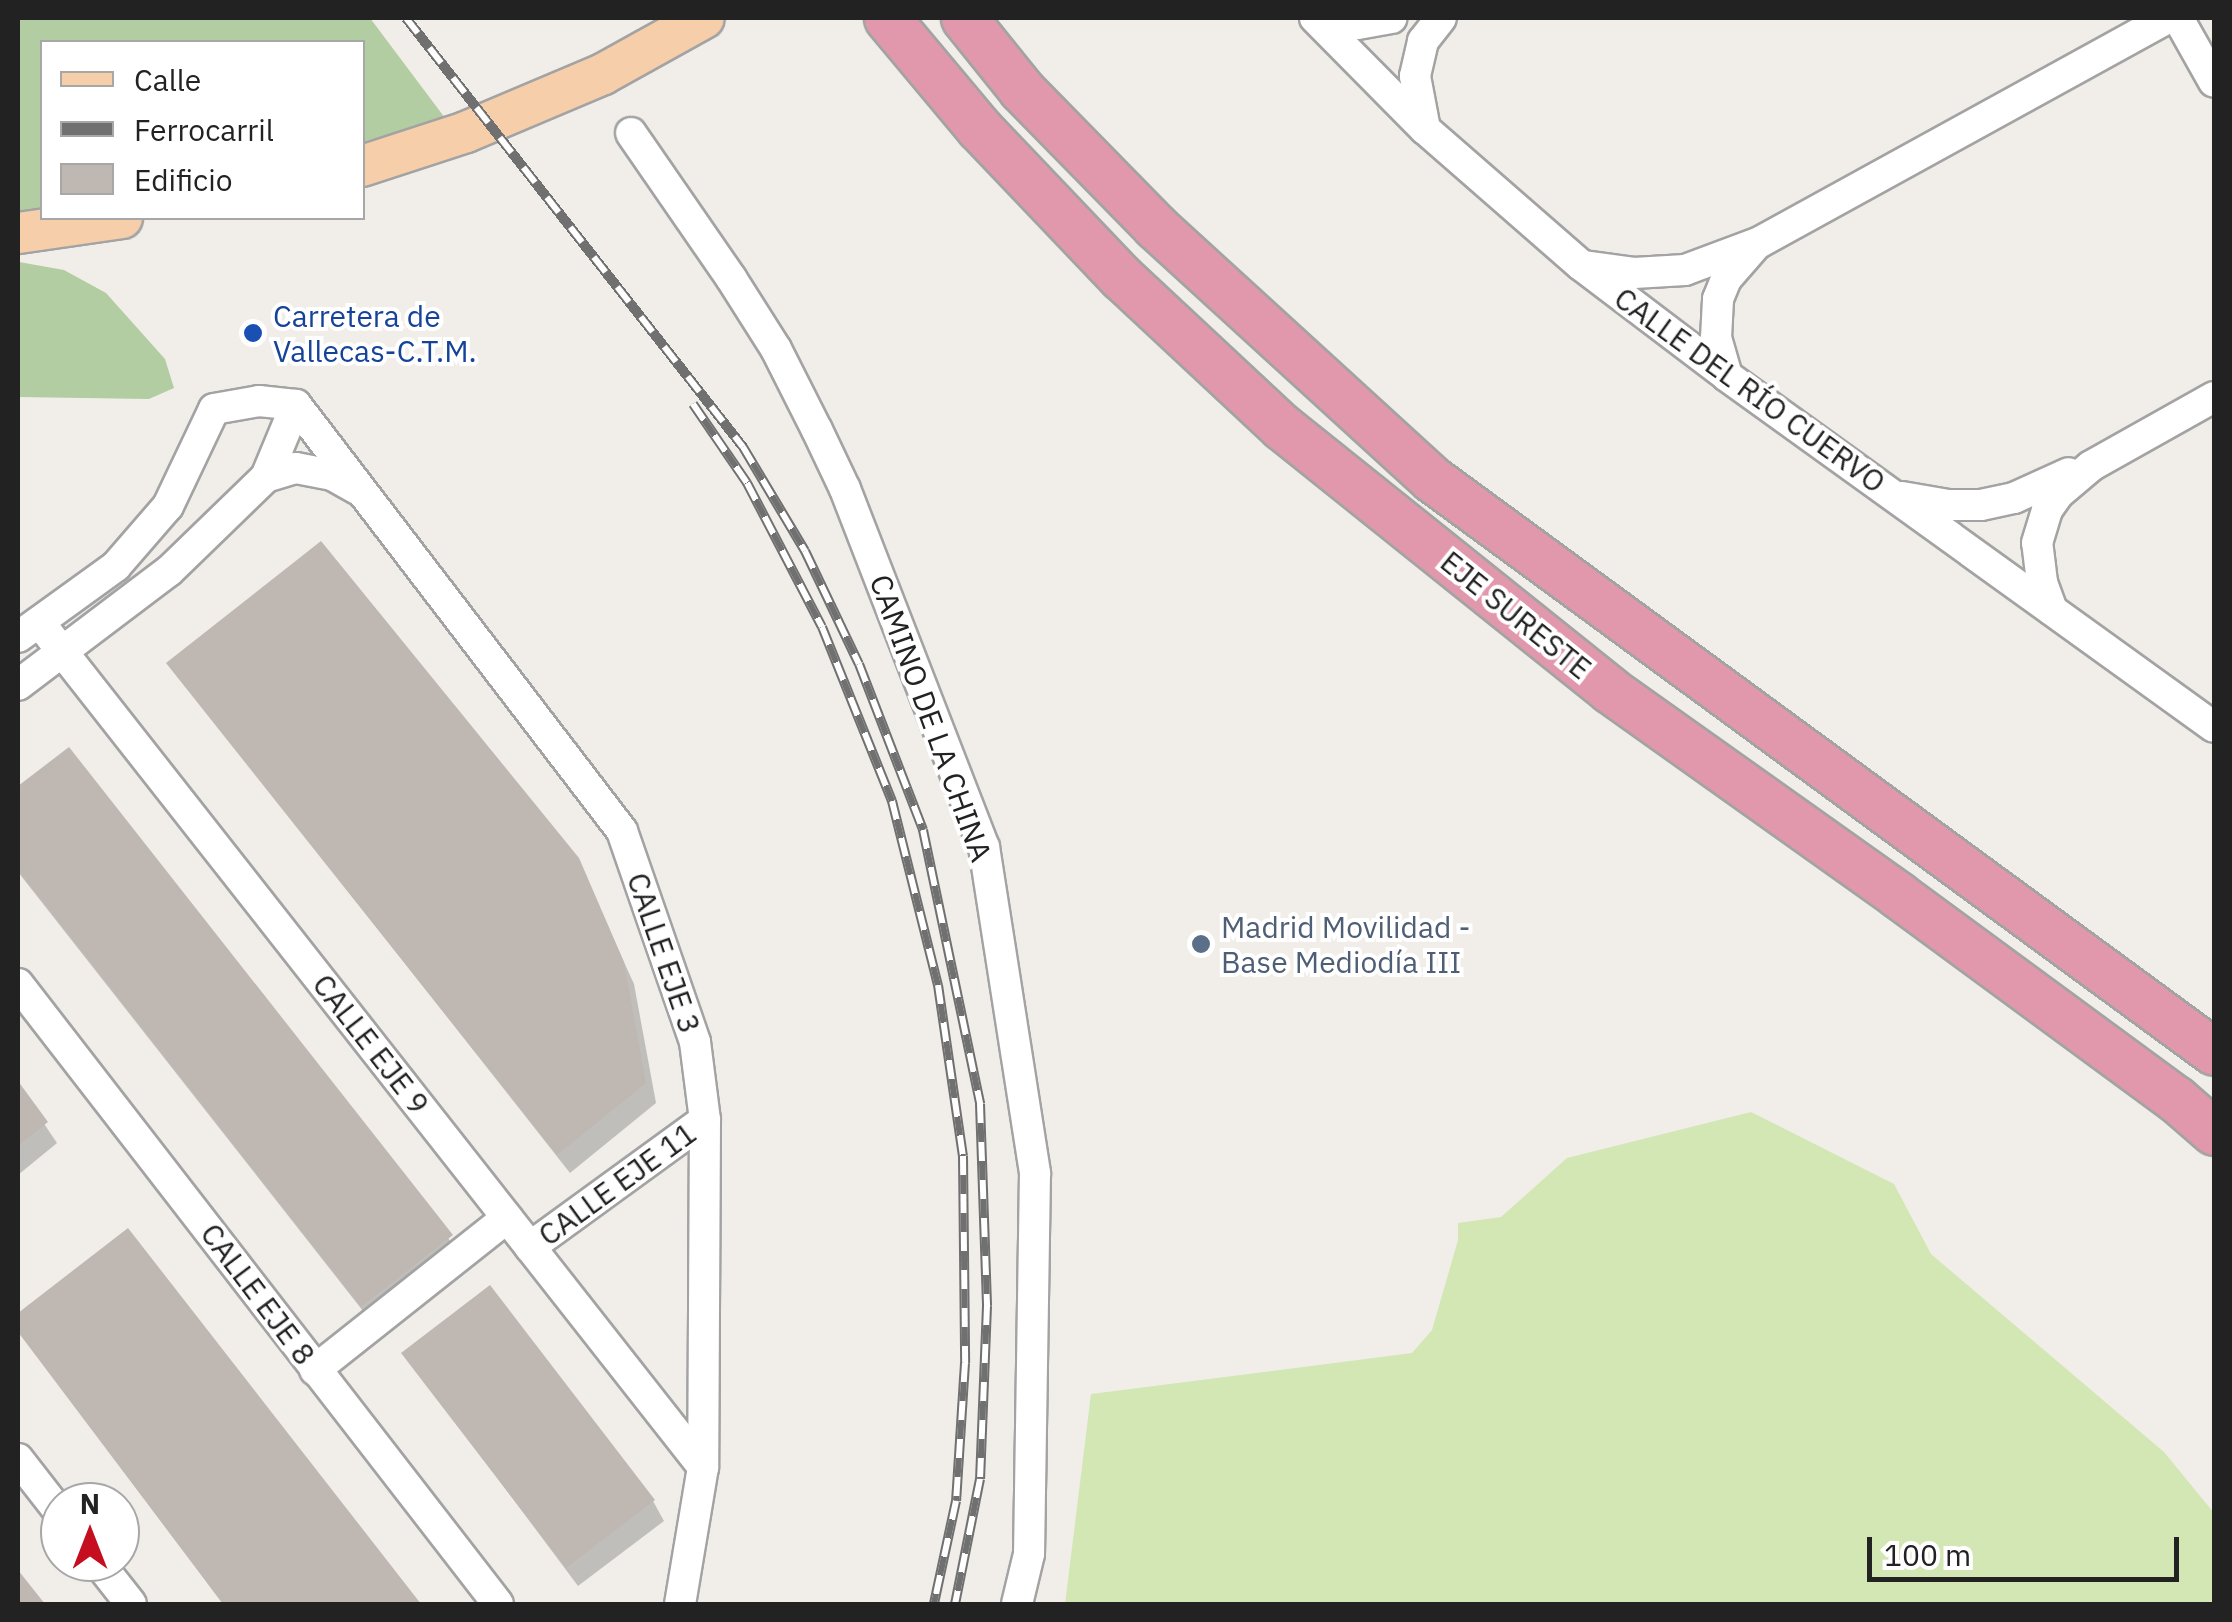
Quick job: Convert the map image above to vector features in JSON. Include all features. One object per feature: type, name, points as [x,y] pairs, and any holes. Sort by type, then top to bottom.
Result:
[{"type":"highway","name":"EJE SURESTE","points":[[887,18],[978,128],[1121,277],[1282,427],[1610,690],[1944,929],[2214,1132]]},
{"type":"highway","name":"EJE SURESTE","points":[[964,18],[1021,89],[1155,226],[1432,480],[2214,1052]]},
{"type":"main road","points":[[365,165],[466,132],[603,74],[704,18]]},
{"type":"main road","points":[[18,233],[108,220]]},
{"type":"street","points":[[1318,18],[1358,24],[1392,18]]},
{"type":"street","name":"CALLE DEL RÍO CUERVO","points":[[1318,18],[1424,129],[1581,266],[1889,494],[2212,725]]},
{"type":"street","points":[[1424,129],[1415,76],[1423,41],[1441,18]]},
{"type":"street","points":[[1581,266],[1659,273],[1708,263],[1760,242],[2168,18]]},
{"type":"street","points":[[2178,18],[2214,82]]},
{"type":"street","name":"CAMINO DE LA CHINA","points":[[631,133],[732,278],[817,430],[845,489],[984,847],[1035,1173],[1029,1554],[1017,1604]]},
{"type":"street","points":[[1728,376],[1716,338],[1718,300],[1739,260],[1760,242]]},
{"type":"street","points":[[1889,494],[1948,505],[1981,505],[2014,498],[2091,466],[2214,397]]},
{"type":"street","points":[[28,629],[116,566],[168,506],[214,409],[258,402],[296,405],[366,494]]},
{"type":"street","points":[[18,685],[169,571],[266,477],[296,405]]},
{"type":"street","points":[[2052,610],[2037,561],[2040,526],[2058,494],[2091,466]]},
{"type":"street","name":"CALLE EJE 3","points":[[266,477],[296,468],[332,475],[366,494],[622,830],[694,1042],[705,1120],[703,1466],[680,1604]]},
{"type":"street","name":"CALLE EJE 9","points":[[28,629],[62,650],[703,1466]]},
{"type":"street","name":"CALLE EJE 8","points":[[18,984],[498,1604]]},
{"type":"street","name":"CALLE EJE 11","points":[[530,1247],[705,1120]]},
{"type":"street","name":"CALLE EJE 11","points":[[315,1370],[507,1218]]},
{"type":"street","points":[[18,1459],[40,1488]]},
{"type":"street","points":[[114,1582],[131,1604]]},
{"type":"green space","points":[[18,18],[370,18],[445,118],[365,141],[365,40],[40,40],[40,211],[18,216]]},
{"type":"green space","points":[[18,257],[19,262],[64,270],[106,293],[165,359],[174,388],[149,399],[18,397]]},
{"type":"green space","points":[[1751,1112],[1894,1184],[1931,1254],[2164,1452],[2214,1513],[2214,1604],[1065,1604],[1091,1394],[1412,1353],[1432,1330],[1458,1240],[1458,1223],[1501,1217],[1567,1158]]},
{"type":"building","points":[[321,541],[579,858],[624,962],[646,1083],[557,1155],[166,663]]},
{"type":"building","points":[[69,747],[453,1235],[361,1307],[18,870],[18,786]]},
{"type":"building","points":[[18,1081],[48,1122],[18,1146]]},
{"type":"building","points":[[128,1228],[421,1604],[223,1604],[140,1494],[140,1482],[131,1482],[18,1332],[18,1313]]},
{"type":"building","points":[[490,1285],[655,1500],[566,1568],[401,1353]]},
{"type":"building","points":[[18,1570],[45,1604],[18,1604]]},
{"type":"railway","points":[[406,18],[743,447],[805,551],[859,664],[923,830],[980,1104],[987,1306],[980,1479],[955,1604]]},
{"type":"railway","points":[[693,404],[747,483],[822,627],[892,801],[938,985],[963,1156],[965,1363],[956,1501],[934,1604]]},
{"type":"place","name":"Carretera de Vallecas-C.T.M.","points":[[253,333]]},
{"type":"place","name":"Madrid Movilidad - Base Mediodía III","points":[[1201,944]]}]
